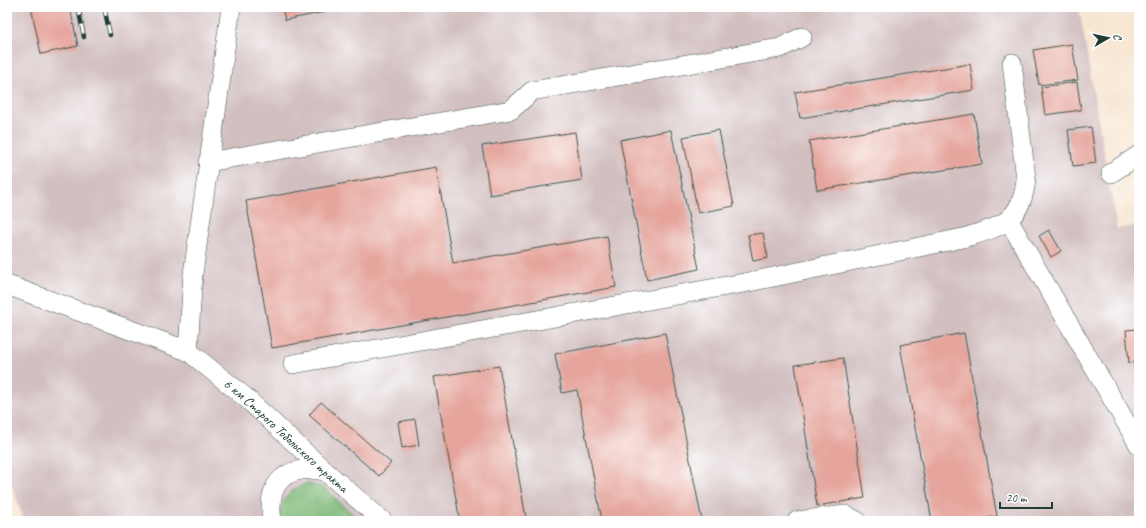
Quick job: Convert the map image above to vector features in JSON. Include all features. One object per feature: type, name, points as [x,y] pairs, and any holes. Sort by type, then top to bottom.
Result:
[{"type":"street","points":[[188,352],[193,274],[230,7]]},
{"type":"street","points":[[208,162],[511,110],[532,91],[780,48],[802,37]]},
{"type":"street","points":[[293,364],[750,282],[963,238],[988,230],[1009,220],[1020,204],[1026,179],[1012,63]]},
{"type":"street","points":[[1111,173],[1139,156]]},
{"type":"street","points":[[1009,220],[1139,445]]},
{"type":"street","name":"6 км Старого Тобольского тракта","points":[[7,284],[188,352],[245,397],[325,471],[383,521]]},
{"type":"street","points":[[272,521],[270,499],[280,480],[299,469],[309,468],[325,471]]},
{"type":"street","points":[[797,521],[845,515],[857,521]]},
{"type":"shaded area","points":[[7,7],[1079,7],[1117,229],[1139,225],[1139,521],[24,521],[9,478],[7,478]]},
{"type":"green space","points":[[306,483],[323,487],[360,521],[279,521],[283,502],[294,490]]},
{"type":"building","points":[[31,7],[70,7],[78,46],[41,54]]},
{"type":"building","points":[[282,7],[324,7],[325,12],[285,20]]},
{"type":"building","points":[[1072,44],[1078,80],[1039,85],[1033,50]]},
{"type":"building","points":[[970,64],[974,90],[800,118],[795,92]]},
{"type":"building","points":[[1077,82],[1081,110],[1045,115],[1041,87]]},
{"type":"building","points":[[974,114],[982,164],[817,190],[809,141]]},
{"type":"building","points":[[1091,127],[1096,163],[1073,166],[1068,130]]},
{"type":"building","points":[[671,130],[699,269],[647,280],[620,140]]},
{"type":"building","points":[[719,130],[734,206],[698,213],[683,137]]},
{"type":"building","points":[[575,132],[582,180],[490,195],[482,146]]},
{"type":"building","points":[[436,167],[453,263],[607,236],[616,287],[272,348],[246,201]]},
{"type":"building","points":[[1049,230],[1061,251],[1051,257],[1039,236]]},
{"type":"building","points":[[763,233],[768,258],[753,261],[748,235]]},
{"type":"building","points":[[1134,264],[1139,264],[1139,310],[1138,310]]},
{"type":"building","points":[[1139,329],[1139,362],[1129,363],[1126,330]]},
{"type":"building","points":[[665,333],[702,521],[602,521],[577,390],[562,393],[555,354]]},
{"type":"building","points":[[964,333],[997,516],[972,521],[932,521],[900,345]]},
{"type":"building","points":[[843,358],[865,498],[817,506],[795,365]]},
{"type":"building","points":[[499,366],[526,518],[512,521],[460,521],[434,377]]},
{"type":"building","points":[[321,402],[391,463],[379,476],[309,415]]},
{"type":"building","points":[[415,419],[419,445],[402,448],[398,422]]},
{"type":"railway","points":[[78,7],[84,37]]},
{"type":"railway","points":[[104,7],[110,35]]}]
